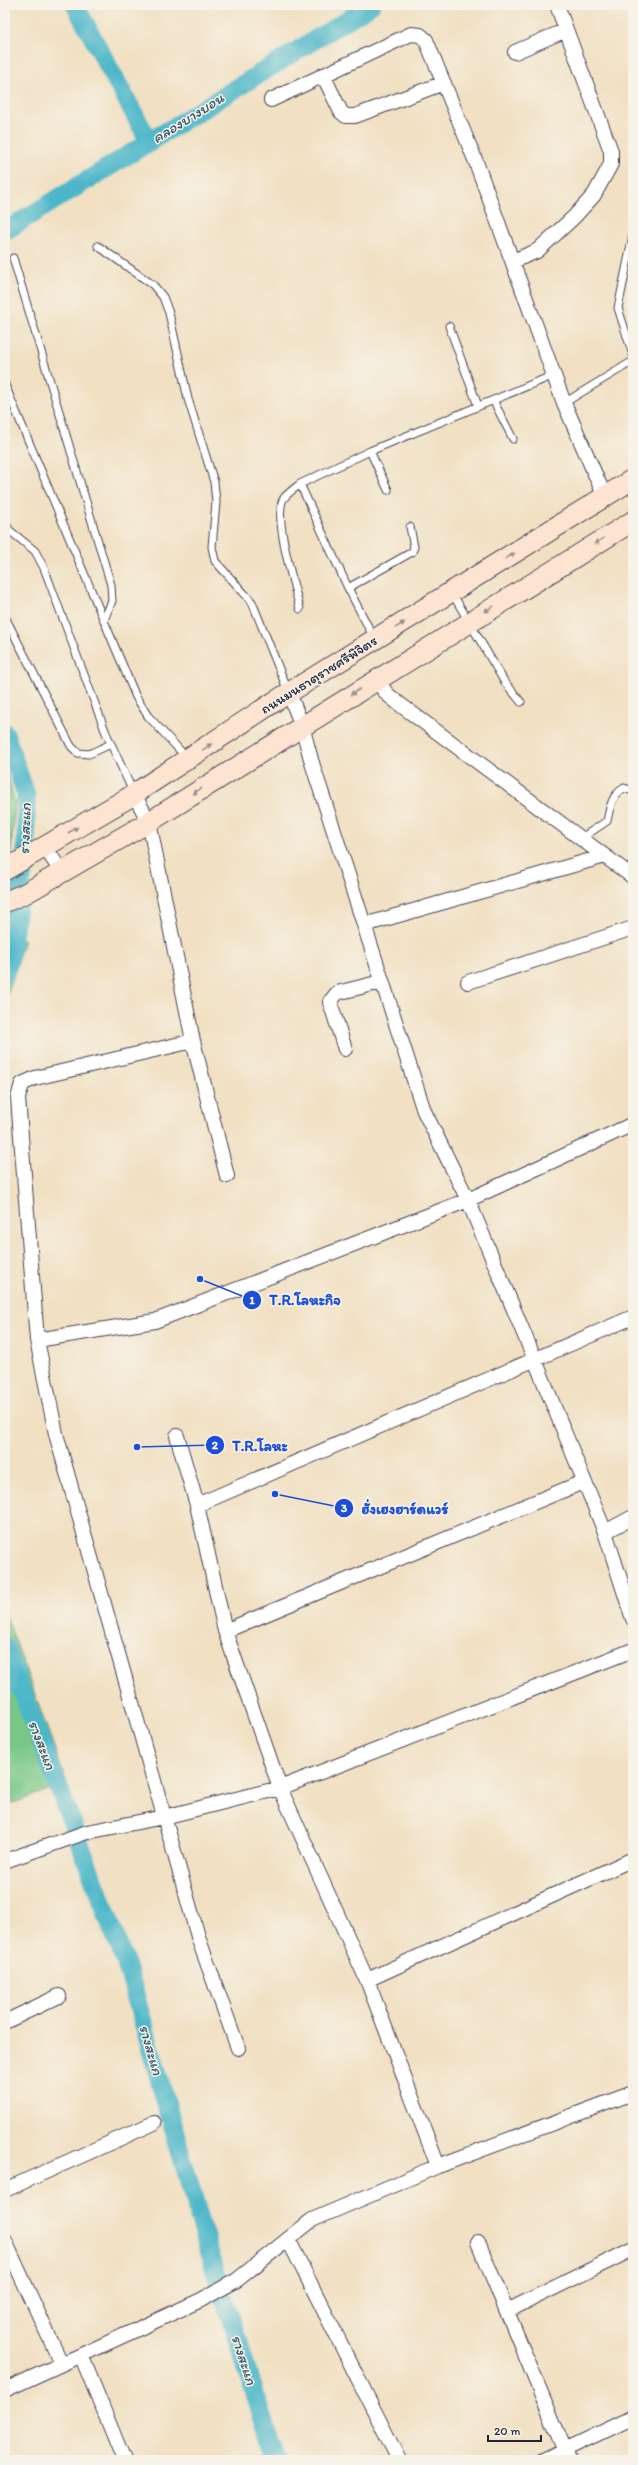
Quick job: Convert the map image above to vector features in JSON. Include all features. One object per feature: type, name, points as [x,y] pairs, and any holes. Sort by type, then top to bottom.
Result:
[{"type":"street","points":[[513,261],[537,251],[574,217],[594,194],[611,164],[610,151],[557,5]]},
{"type":"street","points":[[515,52],[566,30]]},
{"type":"street","points":[[271,100],[411,34],[420,35],[426,40],[476,162],[564,403],[605,497]]},
{"type":"street","points":[[323,75],[341,112],[346,116],[354,116],[444,83]]},
{"type":"street","name":"ถนนมนธาตุราชศรีพิจิตร","points":[[5,870],[134,794],[289,693],[633,479]]},
{"type":"street","points":[[5,902],[26,893],[61,871],[149,822],[376,679],[633,521]]},
{"type":"street","points":[[376,679],[387,694],[398,703],[579,839],[633,877]]},
{"type":"street","points":[[289,693],[302,726],[312,763],[381,982],[424,1111],[468,1200],[535,1360],[583,1482],[605,1532],[633,1619]]},
{"type":"street","points":[[134,794],[149,822],[193,1041],[227,1176]]},
{"type":"street","points":[[44,846],[61,871]]},
{"type":"street","points":[[364,925],[605,856]]},
{"type":"street","points":[[468,982],[633,928]]},
{"type":"street","points":[[345,1049],[330,1002],[337,993],[381,982]]},
{"type":"street","points":[[193,1041],[35,1078],[22,1084],[18,1098],[37,1340],[56,1434],[199,1940],[238,2048]]},
{"type":"street","points":[[37,1340],[155,1321],[468,1200],[633,1124]]},
{"type":"street","points":[[197,1505],[633,1317]]},
{"type":"street","points":[[177,1436],[197,1505],[225,1631],[280,1788],[368,1980],[438,2166]]},
{"type":"street","points":[[225,1631],[583,1482]]},
{"type":"street","points":[[605,1532],[633,1517]]},
{"type":"street","points":[[5,1861],[87,1832],[164,1817],[280,1788],[633,1650]]},
{"type":"street","points":[[368,1980],[633,1859]]},
{"type":"street","points":[[5,2022],[59,1996]]},
{"type":"street","points":[[5,2390],[201,2300],[237,2280],[312,2220],[438,2166],[633,2093]]},
{"type":"street","points":[[5,2190],[154,2123]]},
{"type":"street","points":[[288,2239],[399,2460]]},
{"type":"street","points":[[5,2241],[61,2363]]},
{"type":"street","points":[[478,2242],[567,2455]]},
{"type":"street","points":[[507,2311],[633,2249]]},
{"type":"street","points":[[81,2355],[124,2460]]},
{"type":"street","points":[[543,2460],[567,2455],[633,2417]]},
{"type":"lane","points":[[633,235],[618,308],[633,355]]},
{"type":"lane","points":[[98,246],[153,285],[162,297],[171,320],[188,399],[214,482],[216,502],[212,547],[215,561],[252,602],[289,693]]},
{"type":"lane","points":[[13,258],[107,570],[112,601],[104,620]]},
{"type":"lane","points":[[449,326],[478,406]]},
{"type":"lane","points":[[564,403],[633,361]]},
{"type":"lane","points":[[300,609],[282,532],[280,512],[283,499],[300,484],[370,451],[554,375]]},
{"type":"lane","points":[[5,385],[136,697],[148,716],[189,759]]},
{"type":"lane","points":[[493,400],[513,439]]},
{"type":"lane","points":[[370,451],[388,490]]},
{"type":"lane","points":[[300,484],[348,588],[375,640]]},
{"type":"lane","points":[[5,521],[9,530],[35,551],[44,568],[111,744],[134,794]]},
{"type":"lane","points":[[348,588],[412,552],[414,547],[410,527]]},
{"type":"lane","points":[[452,592],[500,675],[521,702]]},
{"type":"lane","points":[[5,617],[71,746],[78,753],[89,754],[111,744]]},
{"type":"lane","points":[[579,839],[607,821],[610,803],[617,792],[624,788],[633,791]]},
{"type":"green space","points":[[5,765],[15,805],[10,859],[5,862]]},
{"type":"green space","points":[[24,940],[5,1002],[5,952]]},
{"type":"green space","points":[[5,1613],[67,1783],[5,1806]]},
{"type":"waterway","points":[[75,5],[150,143]]},
{"type":"waterway","name":"คลองบางบอน","points":[[5,231],[371,5]]},
{"type":"waterway","name":"รางสะแก","points":[[5,733],[26,795],[26,851],[9,962],[5,974]]},
{"type":"waterway","name":"รางสะแก","points":[[5,1647],[128,1970],[208,2248],[276,2460]]},
{"type":"place","name":"T.R.โลหะกิจ","points":[[200,1279]]},
{"type":"place","name":"T.R.โลหะ","points":[[137,1447]]},
{"type":"place","name":"ฮั่งเฮงฮาร์ดแวร์","points":[[275,1494]]}]
